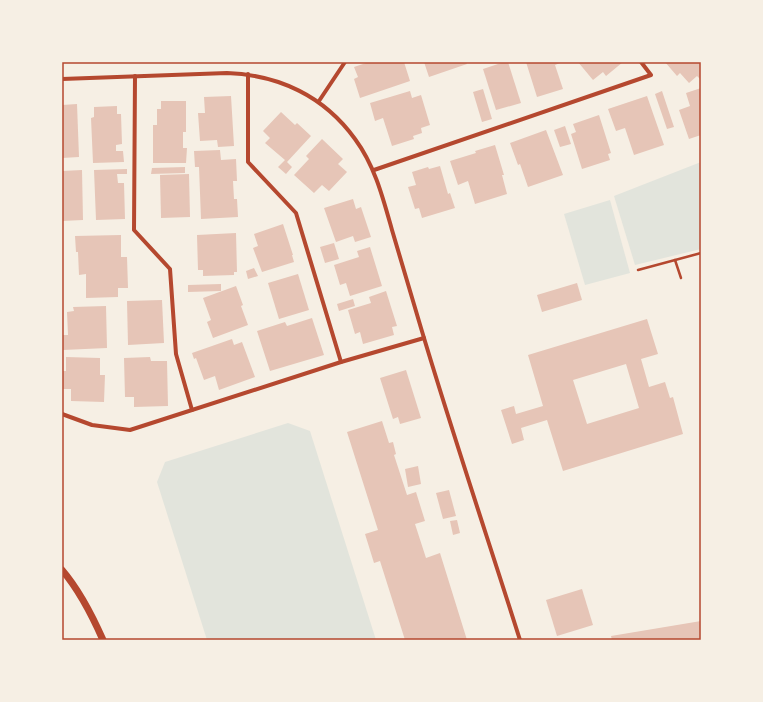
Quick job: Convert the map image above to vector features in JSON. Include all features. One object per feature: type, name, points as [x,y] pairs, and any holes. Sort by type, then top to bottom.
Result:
[{"type":"street","points":[[319,101],[345,62]]},
{"type":"street","points":[[374,170],[651,75],[641,62]]},
{"type":"street","points":[[62,79],[227,73],[248,74],[270,78],[300,90],[319,101],[340,121],[355,139],[374,170],[424,338],[520,640]]},
{"type":"street","points":[[248,74],[248,162],[296,213],[341,362]]},
{"type":"street","points":[[135,76],[134,230],[170,269],[176,354],[192,410]]},
{"type":"street","points":[[62,414],[92,425],[130,430],[341,362],[424,338]]},
{"type":"street","points":[[62,570],[71,580],[91,612],[103,640]]},
{"type":"path","points":[[638,270],[701,253]]},
{"type":"path","points":[[675,260],[681,278]]},
{"type":"shaded area","points":[[701,162],[701,249],[635,265],[614,196]]},
{"type":"shaded area","points":[[610,200],[630,273],[585,285],[564,214]]},
{"type":"shaded area","points":[[288,423],[310,431],[376,640],[207,640],[157,482],[165,462]]},
{"type":"building","points":[[366,62],[404,62],[410,81],[360,98],[354,79],[358,77],[354,67]]},
{"type":"building","points":[[424,62],[466,62],[467,64],[429,77]]},
{"type":"building","points":[[508,62],[521,103],[496,110],[483,69]]},
{"type":"building","points":[[526,62],[560,62],[555,65],[563,89],[537,97]]},
{"type":"building","points":[[578,62],[623,62],[606,76],[603,72],[593,80]]},
{"type":"building","points":[[665,62],[701,62],[701,80],[697,76],[689,83],[680,73],[677,76]]},
{"type":"building","points":[[701,88],[701,135],[689,139],[679,110],[690,106],[686,93]]},
{"type":"building","points":[[483,89],[492,119],[482,122],[473,92]]},
{"type":"building","points":[[410,91],[412,98],[421,95],[430,125],[421,128],[422,133],[413,136],[414,139],[392,146],[383,118],[375,121],[370,103]]},
{"type":"building","points":[[662,91],[674,127],[667,129],[655,94]]},
{"type":"building","points":[[231,96],[234,146],[218,147],[217,140],[200,141],[198,113],[205,113],[204,97]]},
{"type":"building","points":[[647,96],[664,145],[634,155],[625,128],[616,131],[608,109]]},
{"type":"building","points":[[161,101],[186,101],[186,132],[183,132],[183,148],[187,148],[186,163],[153,163],[153,125],[157,125],[157,109],[161,109]]},
{"type":"building","points":[[77,104],[79,157],[62,158],[62,105]]},
{"type":"building","points":[[117,106],[117,114],[121,114],[122,144],[116,145],[116,151],[123,151],[124,162],[93,163],[91,118],[94,117],[94,107]]},
{"type":"building","points":[[281,112],[295,125],[297,123],[311,136],[287,162],[292,167],[286,174],[278,167],[285,160],[265,143],[270,138],[263,131]]},
{"type":"building","points":[[599,115],[611,153],[608,154],[610,160],[582,169],[571,134],[576,132],[573,124]]},
{"type":"building","points":[[565,126],[571,144],[560,147],[554,130]]},
{"type":"building","points":[[546,130],[563,175],[528,187],[520,164],[518,165],[510,143]]},
{"type":"building","points":[[322,139],[343,159],[338,164],[347,172],[329,191],[322,185],[314,193],[294,175],[309,159],[306,156]]},
{"type":"building","points":[[495,145],[504,175],[502,175],[507,194],[475,204],[468,181],[458,185],[450,161]]},
{"type":"building","points":[[220,150],[221,160],[236,159],[237,181],[233,181],[234,199],[237,199],[238,217],[201,219],[199,167],[195,167],[194,151]]},
{"type":"building","points":[[440,166],[448,194],[450,193],[455,208],[422,218],[419,208],[415,209],[408,187],[416,185],[412,172],[428,167],[429,169]]},
{"type":"building","points":[[185,167],[185,173],[151,174],[152,168]]},
{"type":"building","points":[[127,169],[127,174],[117,174],[118,183],[124,183],[125,219],[96,220],[94,170]]},
{"type":"building","points":[[82,170],[83,220],[62,221],[62,171]]},
{"type":"building","points":[[189,174],[190,217],[161,218],[160,175]]},
{"type":"building","points":[[353,199],[356,209],[361,207],[371,237],[355,242],[353,236],[336,242],[324,208]]},
{"type":"building","points":[[283,224],[294,262],[262,272],[253,248],[258,246],[254,234]]},
{"type":"building","points":[[236,233],[237,272],[234,272],[234,275],[203,276],[203,270],[198,270],[197,235]]},
{"type":"building","points":[[121,235],[121,257],[127,257],[128,288],[118,288],[118,297],[86,298],[86,274],[79,275],[78,252],[76,252],[75,236]]},
{"type":"building","points":[[334,243],[339,259],[325,263],[320,247]]},
{"type":"building","points":[[370,247],[382,286],[350,296],[346,283],[340,285],[334,265],[359,257],[357,251]]},
{"type":"building","points":[[254,268],[258,276],[248,279],[246,271]]},
{"type":"building","points":[[298,274],[309,310],[279,319],[268,283]]},
{"type":"building","points":[[577,283],[582,300],[542,312],[537,295]]},
{"type":"building","points":[[221,284],[221,291],[188,292],[188,285]]},
{"type":"building","points":[[236,286],[248,325],[213,338],[207,322],[211,320],[203,298]]},
{"type":"building","points":[[386,291],[397,326],[392,327],[394,335],[363,344],[360,332],[355,334],[348,310],[371,303],[369,297]]},
{"type":"building","points":[[353,299],[355,306],[339,311],[337,304]]},
{"type":"building","points":[[162,300],[164,343],[128,345],[127,301]]},
{"type":"building","points":[[106,306],[107,348],[63,350],[62,335],[68,335],[67,312],[74,311],[73,307]]},
{"type":"building","points":[[312,318],[324,355],[270,371],[257,331],[285,322],[287,326]]},
{"type":"building","points":[[647,319],[658,354],[641,359],[649,387],[665,382],[670,398],[673,397],[683,434],[563,471],[547,420],[521,428],[524,440],[512,444],[501,410],[514,406],[516,414],[543,406],[528,355]],"holes":[[[626,364],[639,408],[587,424],[573,380]]]},
{"type":"building","points":[[232,339],[234,345],[242,342],[255,377],[219,390],[215,376],[204,380],[196,358],[194,359],[192,353]]},
{"type":"building","points":[[66,357],[100,358],[100,375],[105,375],[104,402],[71,401],[71,389],[62,389],[63,371],[66,371]]},
{"type":"building","points":[[150,357],[151,361],[167,361],[168,406],[134,407],[134,397],[125,397],[124,358]]},
{"type":"building","points":[[406,370],[421,418],[400,424],[398,417],[393,419],[380,378]]},
{"type":"building","points":[[382,421],[389,443],[393,442],[396,454],[394,455],[407,495],[416,492],[425,521],[415,524],[426,558],[440,553],[467,640],[405,640],[380,561],[374,563],[365,534],[378,530],[347,432]]},
{"type":"building","points":[[418,466],[421,484],[408,487],[405,469]]},
{"type":"building","points":[[449,490],[456,516],[443,519],[436,493]]},
{"type":"building","points":[[457,520],[460,533],[453,535],[450,521]]},
{"type":"building","points":[[582,589],[593,625],[557,636],[546,600]]},
{"type":"building","points":[[701,621],[701,640],[612,640],[611,636]]}]
